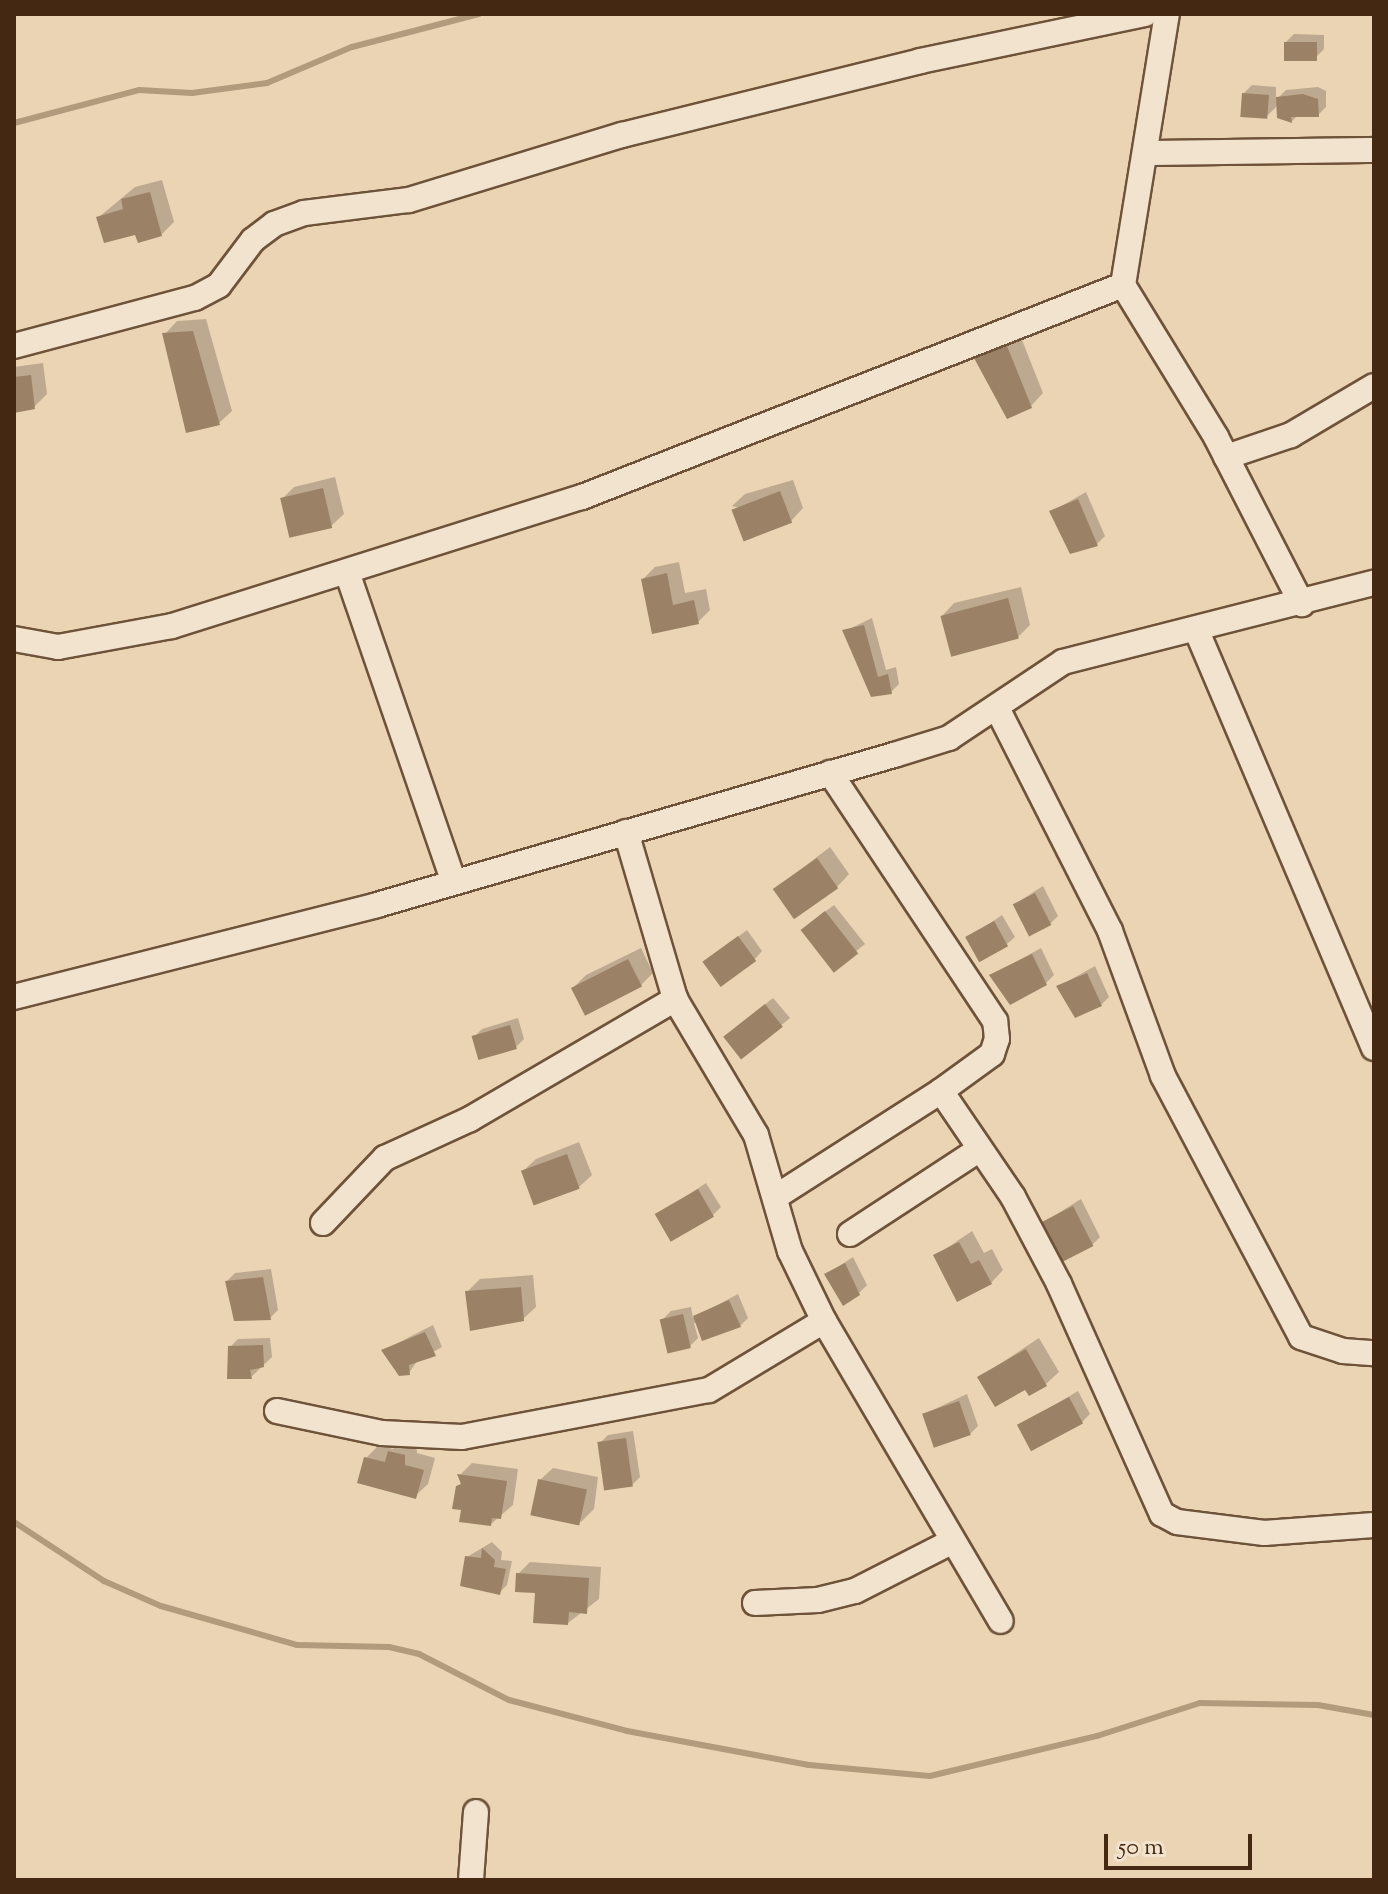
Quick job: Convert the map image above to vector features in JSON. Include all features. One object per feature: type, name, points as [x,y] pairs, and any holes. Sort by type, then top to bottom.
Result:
[{"type":"street","points":[[14,346],[195,298],[219,285],[253,240],[274,224],[304,213],[409,200],[622,135],[920,61],[1145,14]]},
{"type":"street","points":[[1167,14],[1123,285],[1226,457],[1302,604]]},
{"type":"street","points":[[1146,153],[1374,150]]},
{"type":"street","points":[[14,639],[58,647],[172,626],[582,497],[1123,285]]},
{"type":"street","points":[[1226,457],[1291,435],[1374,386]]},
{"type":"street","points":[[347,572],[453,880]]},
{"type":"street","points":[[14,997],[377,905],[453,880],[949,738],[1063,662],[1302,604],[1374,583]]},
{"type":"street","points":[[1196,629],[1374,1048]]},
{"type":"street","points":[[997,708],[1110,931],[1163,1076],[1301,1337],[1343,1351],[1374,1353]]},
{"type":"street","points":[[777,1196],[941,1091],[992,1054],[995,1021],[830,773]]},
{"type":"street","points":[[626,832],[675,999],[743,1109],[777,1196],[790,1251],[824,1321],[1001,1621]]},
{"type":"street","points":[[323,1223],[385,1158],[470,1119],[675,999]]},
{"type":"street","points":[[941,1091],[1013,1197],[1059,1284],[1162,1514],[1177,1522],[1264,1533],[1374,1525]]},
{"type":"street","points":[[850,1234],[980,1149]]},
{"type":"street","points":[[277,1411],[382,1433],[462,1437],[709,1390],[824,1321]]},
{"type":"street","points":[[755,1603],[818,1600],[855,1591],[953,1541]]},
{"type":"street","points":[[471,1880],[476,1812]]},
{"type":"building","points":[[1284,42],[1317,42],[1317,61],[1284,61]]},
{"type":"building","points":[[1242,93],[1269,95],[1267,119],[1240,117]]},
{"type":"building","points":[[1303,94],[1318,99],[1319,117],[1291,117],[1292,123],[1277,118],[1276,97]]},
{"type":"building","points":[[150,192],[162,236],[138,243],[135,235],[104,243],[96,217],[123,209],[121,199]]},
{"type":"building","points":[[193,331],[220,425],[186,433],[162,333]]},
{"type":"building","points":[[1007,346],[1032,408],[1007,419],[974,358]]},
{"type":"building","points":[[31,375],[35,409],[14,413],[14,377]]},
{"type":"building","points":[[323,488],[332,528],[289,538],[280,498]]},
{"type":"building","points":[[780,491],[792,523],[744,541],[731,510]]},
{"type":"building","points":[[1078,499],[1098,546],[1070,554],[1049,511]]},
{"type":"building","points":[[667,573],[673,605],[694,600],[699,624],[652,634],[641,579]]},
{"type":"building","points":[[1008,598],[1019,639],[951,657],[940,616]]},
{"type":"building","points":[[864,625],[878,677],[888,674],[892,694],[871,697],[842,630]]},
{"type":"building","points":[[817,858],[838,888],[794,919],[773,889]]},
{"type":"building","points":[[1035,893],[1051,925],[1029,936],[1013,904]]},
{"type":"building","points":[[825,911],[858,954],[834,973],[801,930]]},
{"type":"building","points":[[994,921],[1008,946],[979,962],[965,937]]},
{"type":"building","points":[[738,936],[756,961],[721,987],[702,962]]},
{"type":"building","points":[[1032,954],[1047,985],[1010,1005],[989,975]]},
{"type":"building","points":[[628,959],[642,987],[585,1016],[571,988]]},
{"type":"building","points":[[1087,973],[1102,1006],[1075,1018],[1056,986]]},
{"type":"building","points":[[765,1004],[783,1027],[741,1059],[723,1037]]},
{"type":"building","points":[[510,1025],[517,1049],[478,1060],[472,1036]]},
{"type":"building","points":[[567,1154],[580,1189],[534,1206],[521,1171]]},
{"type":"building","points":[[698,1189],[714,1217],[671,1242],[655,1214]]},
{"type":"building","points":[[1073,1206],[1093,1246],[1062,1262],[1042,1222]]},
{"type":"building","points":[[959,1242],[971,1264],[979,1260],[992,1284],[957,1302],[933,1255]]},
{"type":"building","points":[[845,1263],[860,1295],[843,1306],[824,1274]]},
{"type":"building","points":[[263,1277],[271,1320],[234,1321],[225,1281]]},
{"type":"building","points":[[521,1287],[524,1321],[470,1331],[465,1291]]},
{"type":"building","points":[[729,1300],[741,1327],[702,1341],[693,1316]]},
{"type":"building","points":[[683,1314],[691,1348],[667,1354],[660,1319]]},
{"type":"building","points":[[425,1332],[436,1356],[409,1365],[410,1375],[399,1376],[381,1350]]},
{"type":"building","points":[[263,1345],[264,1367],[250,1370],[252,1379],[227,1379],[228,1346]]},
{"type":"building","points":[[1026,1349],[1047,1386],[1029,1396],[1025,1390],[995,1407],[977,1377]]},
{"type":"building","points":[[1069,1397],[1083,1423],[1031,1451],[1017,1425]]},
{"type":"building","points":[[959,1401],[971,1435],[934,1448],[922,1414]]},
{"type":"building","points":[[626,1438],[633,1487],[604,1491],[597,1442]]},
{"type":"building","points":[[388,1451],[405,1455],[405,1465],[424,1470],[416,1499],[357,1483],[364,1457],[385,1462]]},
{"type":"building","points":[[457,1474],[507,1481],[501,1519],[492,1518],[491,1526],[459,1522],[461,1510],[452,1509],[456,1486],[461,1484]]},
{"type":"building","points":[[538,1479],[587,1489],[579,1526],[530,1515]]},
{"type":"building","points":[[482,1548],[495,1560],[494,1567],[506,1569],[500,1595],[460,1586],[465,1556],[481,1558]]},
{"type":"building","points":[[516,1573],[589,1578],[587,1614],[569,1612],[568,1625],[533,1623],[535,1593],[515,1592]]},
{"type":"waterway","points":[[14,123],[139,90],[192,93],[267,83],[352,47],[479,14]]},
{"type":"waterway","points":[[14,1522],[104,1581],[161,1606],[297,1645],[389,1647],[419,1654],[509,1700],[627,1731],[809,1765],[930,1776],[1097,1736],[1200,1703],[1318,1705],[1374,1715]]}]
